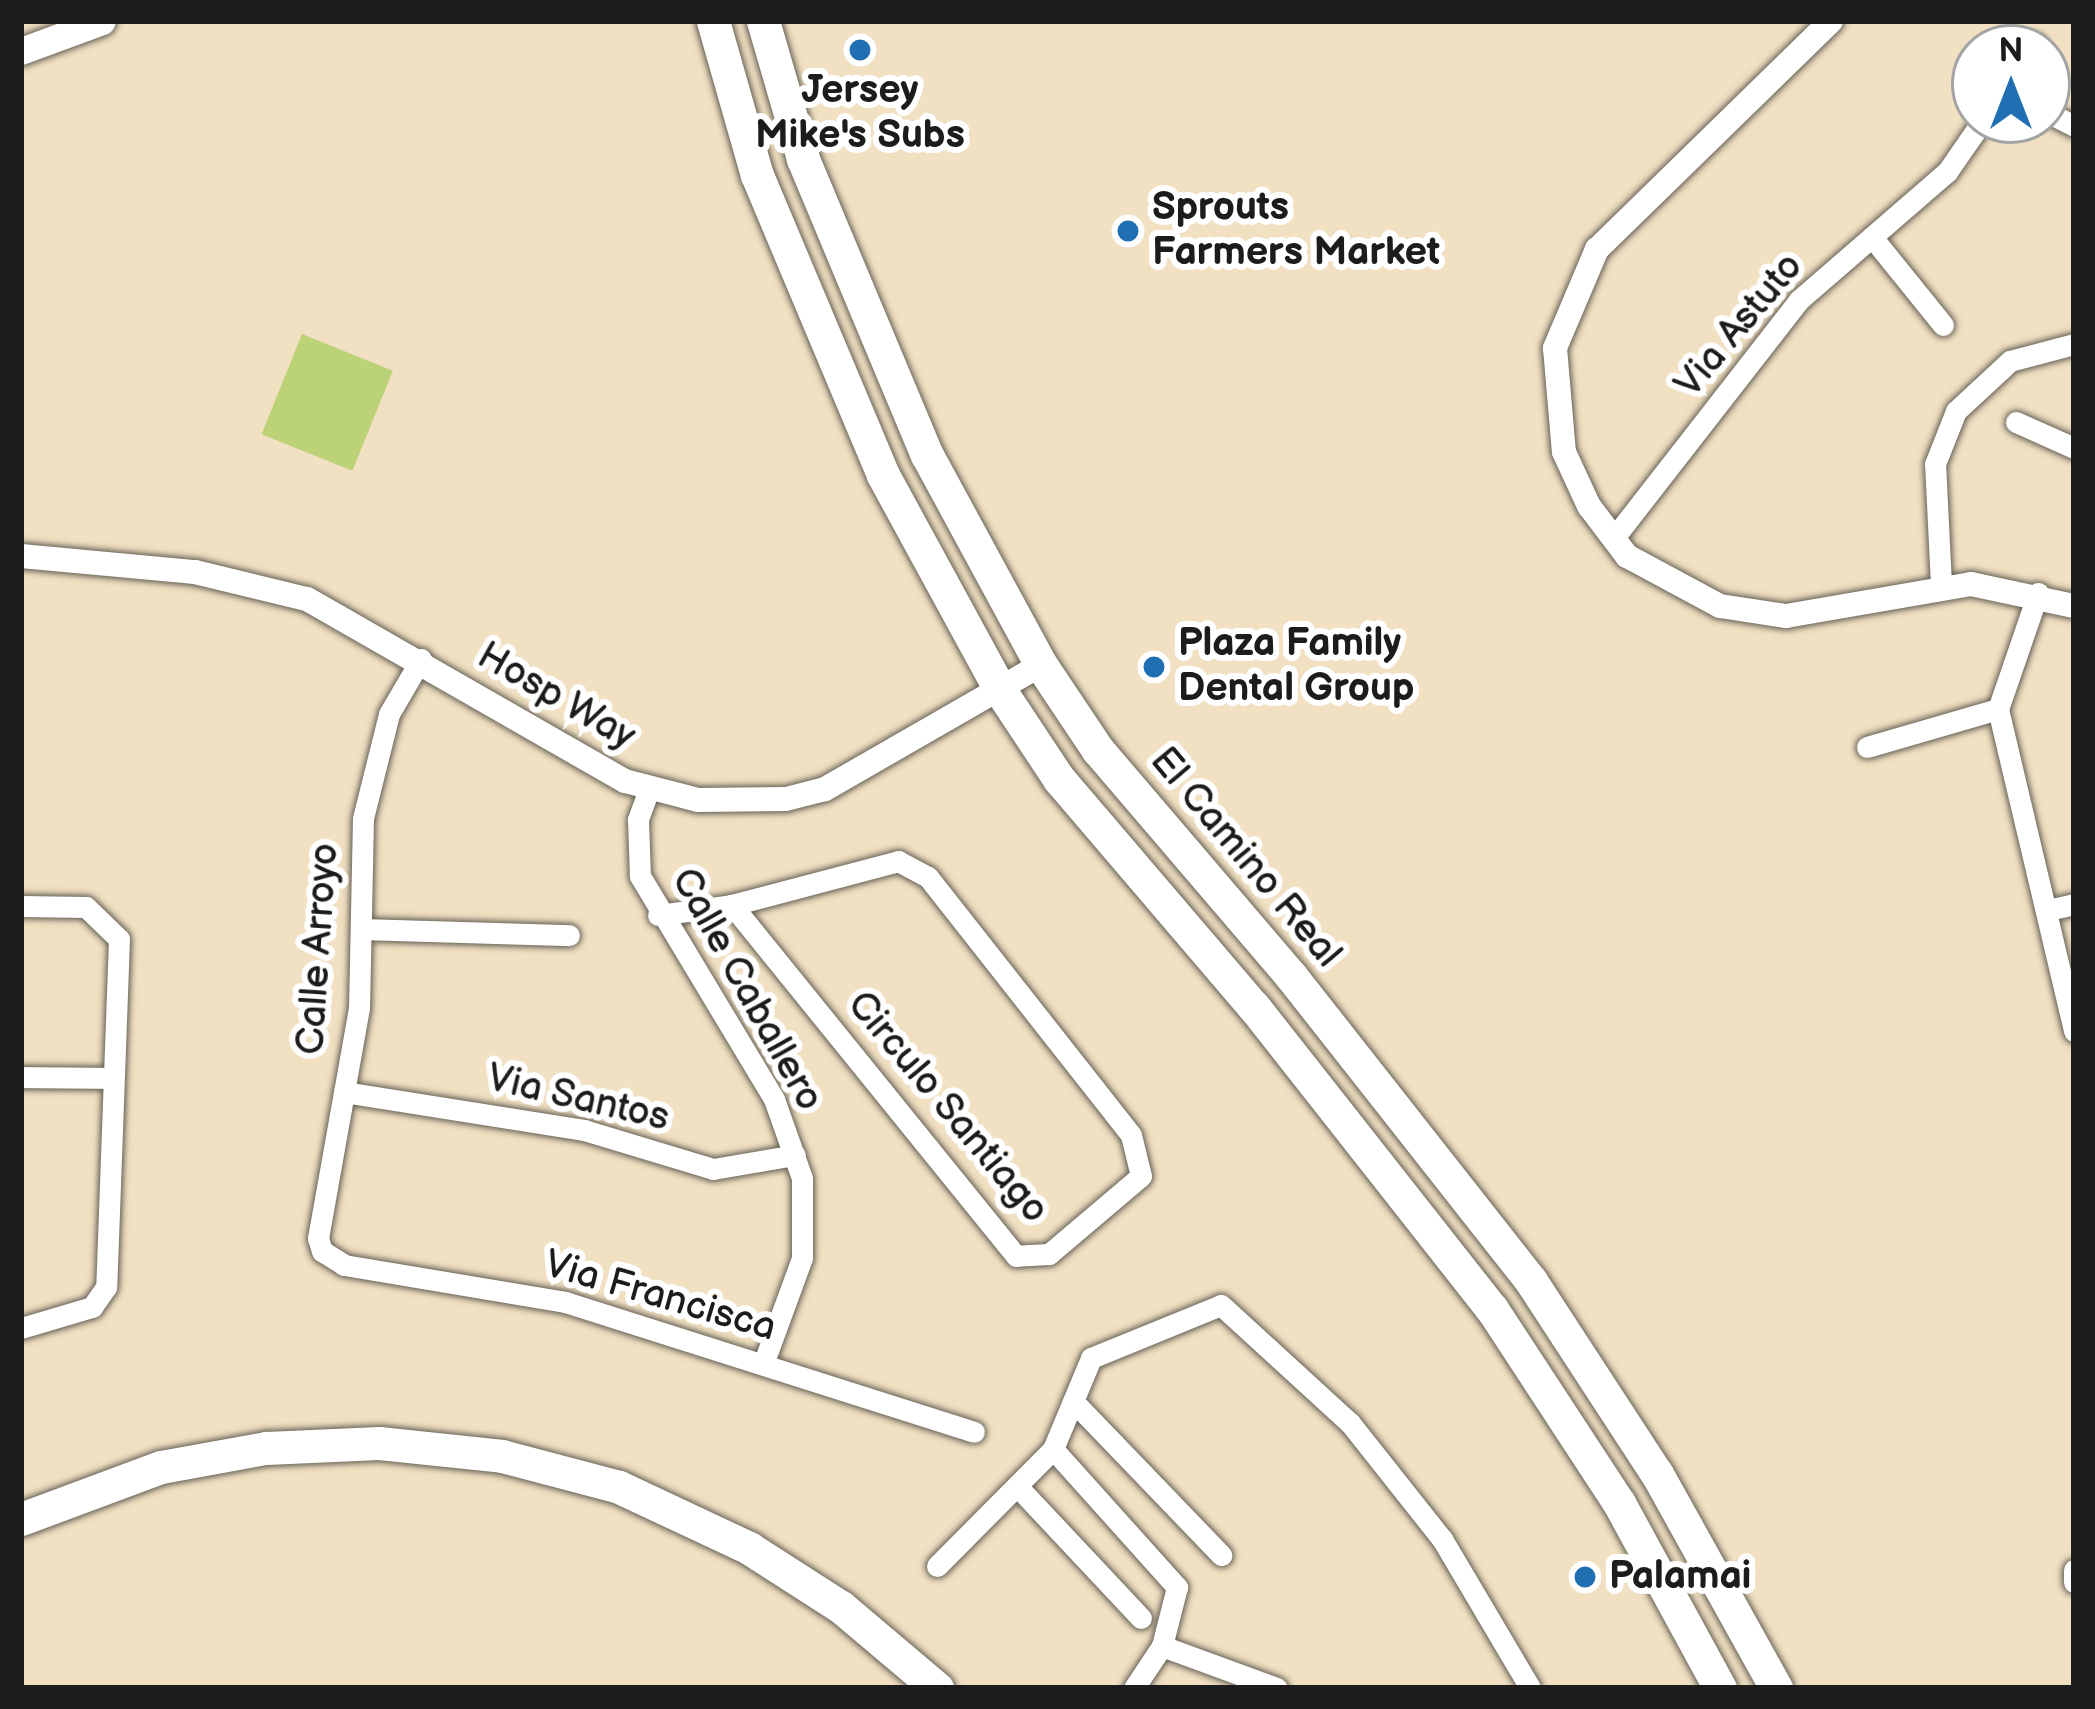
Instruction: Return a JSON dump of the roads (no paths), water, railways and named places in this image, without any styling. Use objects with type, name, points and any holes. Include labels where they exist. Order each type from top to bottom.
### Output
[{"type":"main road","points":[[21,51],[102,21]]},
{"type":"main road","points":[[713,21],[758,176],[874,453],[1000,690],[1060,778],[1254,1007],[1492,1309],[1619,1503],[1720,1688]]},
{"type":"main road","name":"El Camino Real","points":[[763,21],[803,159],[927,455],[1042,664],[1098,750],[1291,976],[1531,1281],[1658,1474],[1776,1688]]},
{"type":"main road","points":[[21,1519],[141,1473],[266,1448],[380,1443],[502,1456],[619,1487],[749,1548],[841,1607],[937,1688]]},
{"type":"street","points":[[1832,21],[1614,230],[1579,280],[1556,348],[1557,426],[1574,476],[1613,539],[1677,588],[1720,606],[1786,616],[1941,585],[2038,592],[2074,606]]},
{"type":"street","name":"Via Astuto","points":[[1613,539],[1799,300],[1948,172],[1967,144]]},
{"type":"street","points":[[1872,237],[1943,325]]},
{"type":"street","points":[[1941,585],[1935,464],[1956,411],[2010,362],[2070,337]]},
{"type":"street","points":[[2016,422],[2074,448]]},
{"type":"street","name":"Hosp Way","points":[[21,556],[253,583],[344,616],[649,789],[744,802],[825,789],[1042,664]]},
{"type":"street","points":[[2038,592],[1998,709],[2074,1031]]},
{"type":"street","name":"Calle Arroyo","points":[[322,1251],[318,1238],[344,1092],[363,929],[363,818],[389,714],[421,659]]},
{"type":"street","points":[[1867,747],[1998,709]]},
{"type":"street","name":"Calle Caballero","points":[[649,789],[638,820],[640,876],[658,915],[774,1099],[795,1155],[802,1258],[764,1362]]},
{"type":"street","name":"Circulo Santiago","points":[[898,861],[928,877],[1130,1135],[1141,1176],[1049,1254],[1016,1256],[732,905],[877,863],[898,861]]},
{"type":"street","points":[[2048,910],[2074,904]]},
{"type":"street","points":[[658,915],[732,905]]},
{"type":"street","points":[[21,906],[86,907],[119,939],[106,1287],[92,1307],[21,1328]]},
{"type":"street","points":[[363,929],[569,935]]},
{"type":"street","points":[[21,1077],[112,1078]]},
{"type":"street","name":"Via Santos","points":[[344,1092],[584,1130],[713,1169],[795,1155]]},
{"type":"street","name":"Via Francisca","points":[[322,1251],[344,1265],[565,1302],[974,1432]]},
{"type":"street","points":[[937,1566],[1053,1450],[1091,1358],[1221,1305],[1350,1423],[1442,1539],[1530,1688]]},
{"type":"street","points":[[1073,1401],[1221,1555]]},
{"type":"street","points":[[1053,1450],[1177,1587],[1162,1646],[1134,1688]]},
{"type":"street","points":[[1017,1486],[1141,1618]]},
{"type":"street","points":[[2074,1570],[2074,1582]]},
{"type":"street","points":[[1162,1646],[1276,1688]]},
{"type":"place","name":"Jersey Mike's Subs","points":[[860,50]]},
{"type":"place","name":"Sprouts Farmers Market","points":[[1128,231]]},
{"type":"place","name":"Plaza Family Dental Group","points":[[1154,667]]},
{"type":"place","name":"Palamai","points":[[1585,1577]]}]
